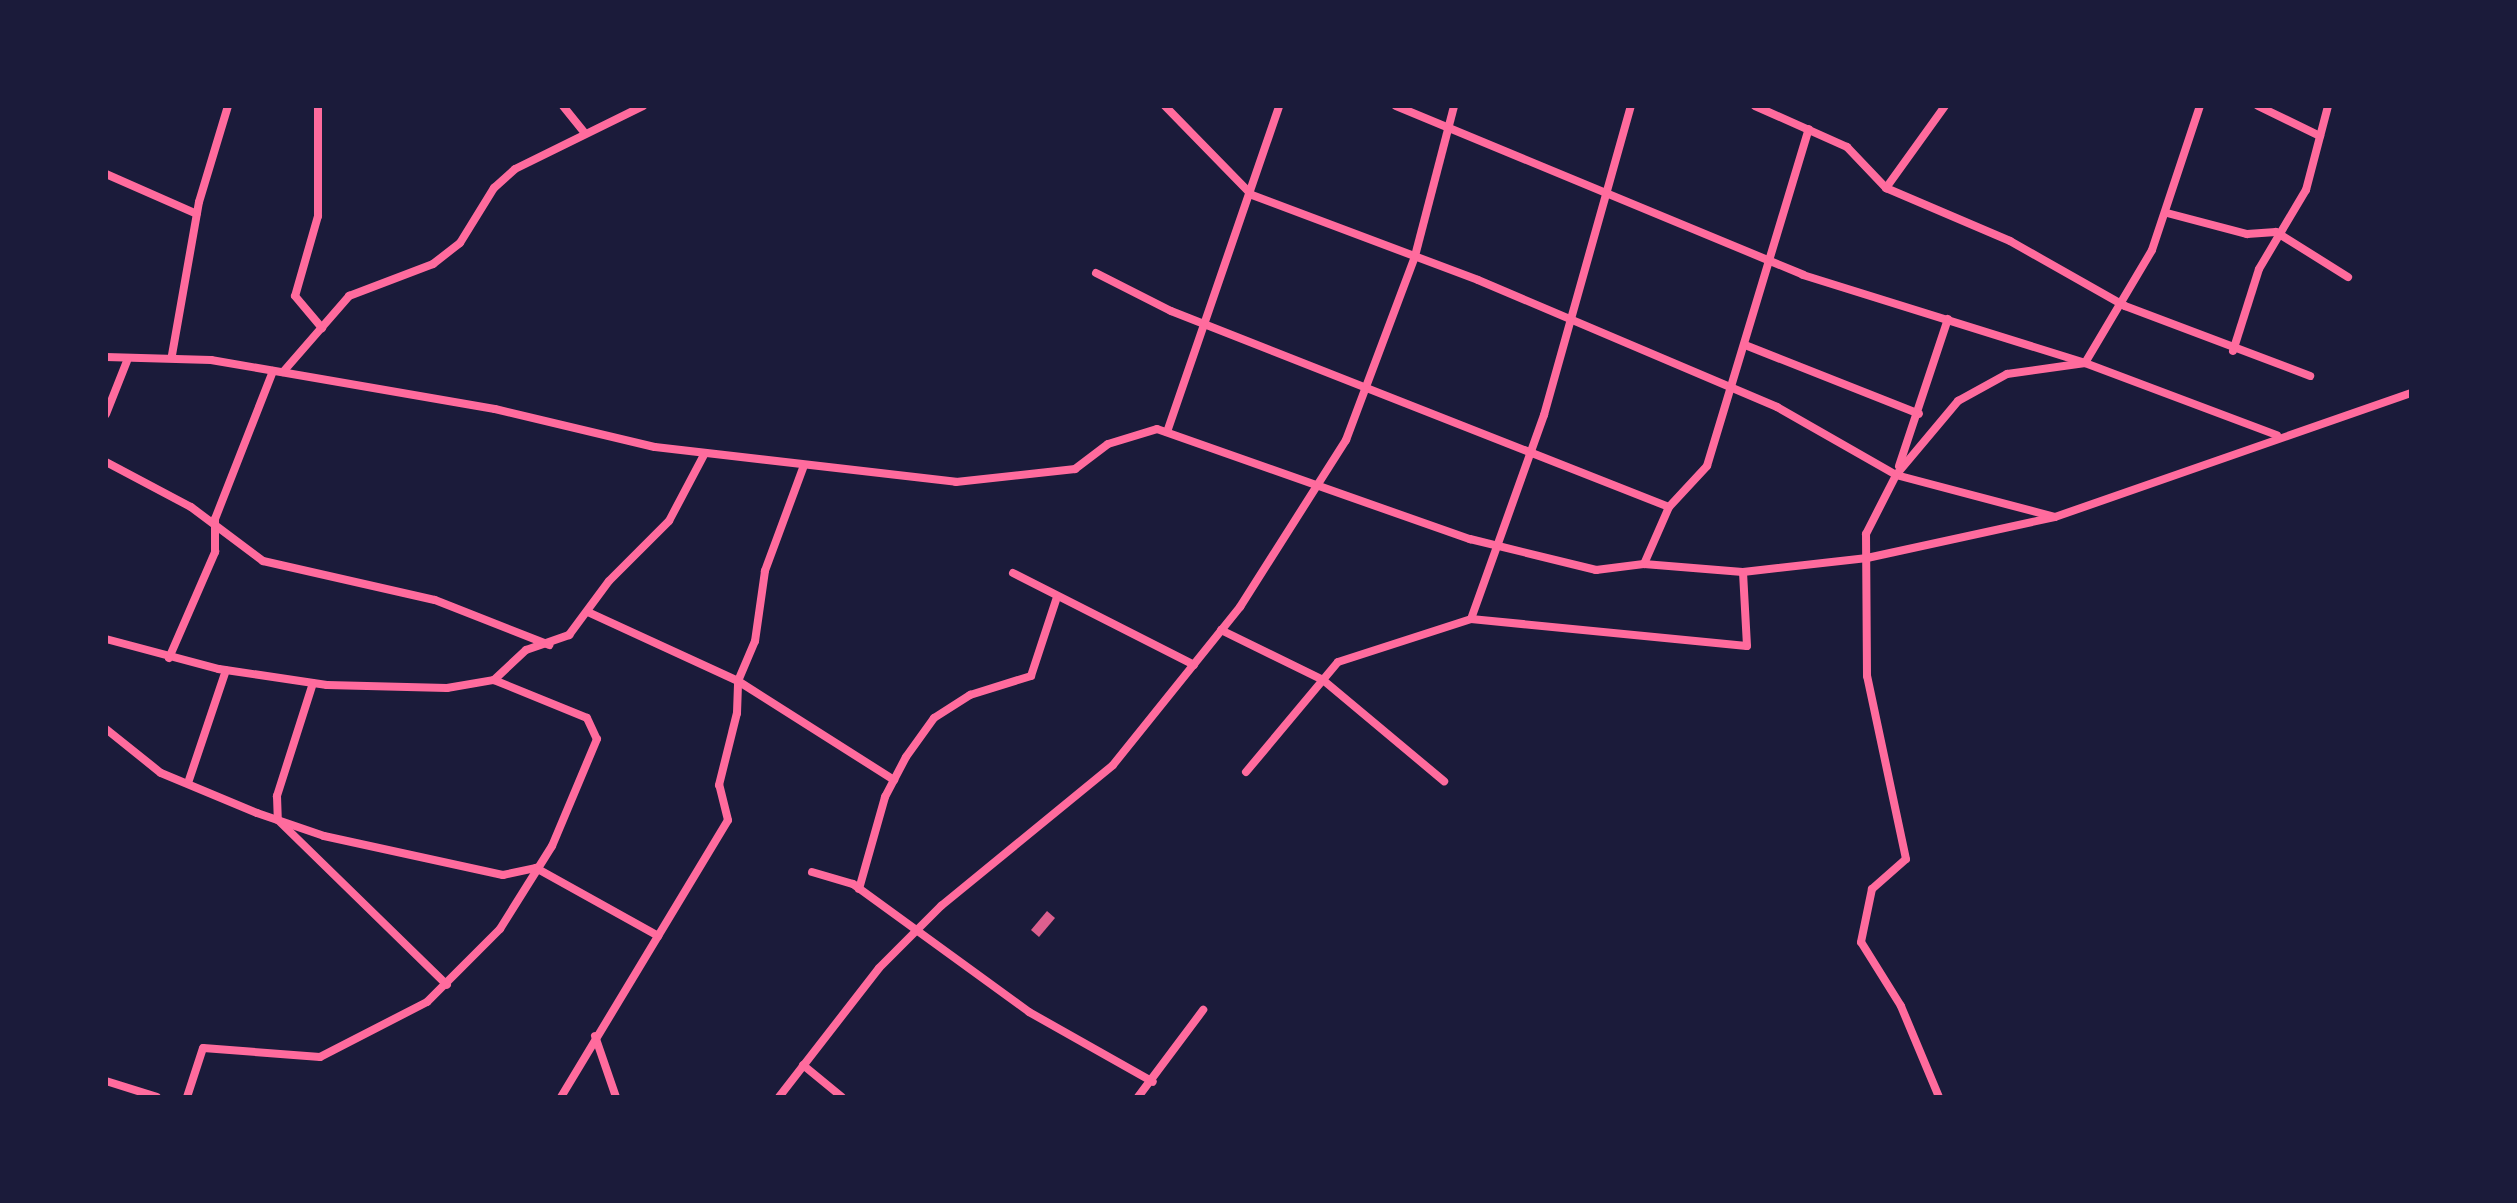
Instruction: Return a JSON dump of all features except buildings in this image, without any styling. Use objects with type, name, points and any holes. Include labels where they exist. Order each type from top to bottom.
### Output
[{"type":"street","points":[[172,355],[197,214],[228,106]]},
{"type":"street","points":[[318,106],[318,216],[295,296],[322,328]]},
{"type":"street","points":[[563,106],[584,132]]},
{"type":"street","points":[[283,372],[322,328],[373,281],[433,264],[460,243],[504,178],[584,132],[643,106]]},
{"type":"street","points":[[1165,106],[1252,195],[1415,256],[1733,389],[1896,475],[2055,517]]},
{"type":"street","points":[[1167,432],[1210,324],[1279,106]]},
{"type":"street","points":[[1396,106],[1768,260],[2085,363],[2278,435]]},
{"type":"street","points":[[779,1097],[915,931],[1113,765],[1221,630],[1319,484],[1366,386],[1415,256],[1454,106]]},
{"type":"street","points":[[1471,619],[1531,451],[1631,106]]},
{"type":"street","points":[[1755,106],[1847,147],[1886,188],[2010,241],[2121,303],[2233,351],[2310,376]]},
{"type":"street","points":[[1886,188],[1945,106]]},
{"type":"street","points":[[2085,363],[2121,303],[2167,213],[2200,106]]},
{"type":"street","points":[[2258,106],[2320,136]]},
{"type":"street","points":[[2233,351],[2276,232],[2306,190],[2328,106]]},
{"type":"street","points":[[1644,564],[1669,507],[1707,466],[1733,389],[1768,260],[1809,129]]},
{"type":"street","points":[[106,174],[197,214]]},
{"type":"street","points":[[2167,213],[2247,234],[2276,232],[2348,277]]},
{"type":"street","points":[[1096,273],[1210,324],[1669,507]]},
{"type":"street","points":[[1896,475],[1919,414],[1948,319]]},
{"type":"street","points":[[1745,345],[1919,414]]},
{"type":"street","points":[[106,357],[127,361],[172,355],[283,372],[704,455],[956,482],[1037,477],[1075,469],[1132,434],[1167,432],[1495,546],[1584,569],[1644,564],[1743,572],[1867,558],[2055,517],[2187,477],[2278,435],[2411,393]]},
{"type":"street","points":[[106,414],[127,361]]},
{"type":"street","points":[[1939,1097],[1901,1006],[1861,942],[1872,889],[1906,859],[1867,676],[1867,558],[1876,504],[1896,475],[1958,401],[2007,374],[2085,363]]},
{"type":"street","points":[[169,658],[215,552],[215,529],[273,371]]},
{"type":"street","points":[[494,680],[526,650],[549,645],[569,635],[669,521],[704,455]]},
{"type":"street","points":[[106,462],[191,507],[215,529],[263,561],[435,600],[549,645]]},
{"type":"street","points":[[561,1097],[728,820],[719,785],[738,681],[755,641],[765,571],[803,468]]},
{"type":"street","points":[[1246,772],[1323,680],[1361,651],[1471,619],[1747,646],[1743,572]]},
{"type":"street","points":[[1013,573],[1194,665]]},
{"type":"street","points":[[859,889],[894,780],[934,718],[970,695],[1031,676],[1057,597]]},
{"type":"street","points":[[588,612],[738,681],[894,780]]},
{"type":"street","points":[[1221,630],[1323,680],[1444,781]]},
{"type":"street","points":[[106,639],[169,658],[313,683],[447,688],[494,680],[575,711],[597,739],[588,775],[500,929],[447,985],[320,1057],[203,1048],[187,1097]]},
{"type":"street","points":[[188,783],[226,670]]},
{"type":"street","points":[[313,683],[277,796],[278,820],[447,985]]},
{"type":"street","points":[[106,729],[161,773],[278,820],[503,875],[536,868],[658,936]]},
{"type":"street","points":[[812,872],[859,889],[1029,1012],[1153,1082]]},
{"type":"street","points":[[1138,1097],[1153,1082],[1203,1010]]},
{"type":"street","points":[[595,1036],[616,1097]]},
{"type":"street","points":[[803,1065],[842,1097]]},
{"type":"street","points":[[106,1081],[157,1097]]}]
